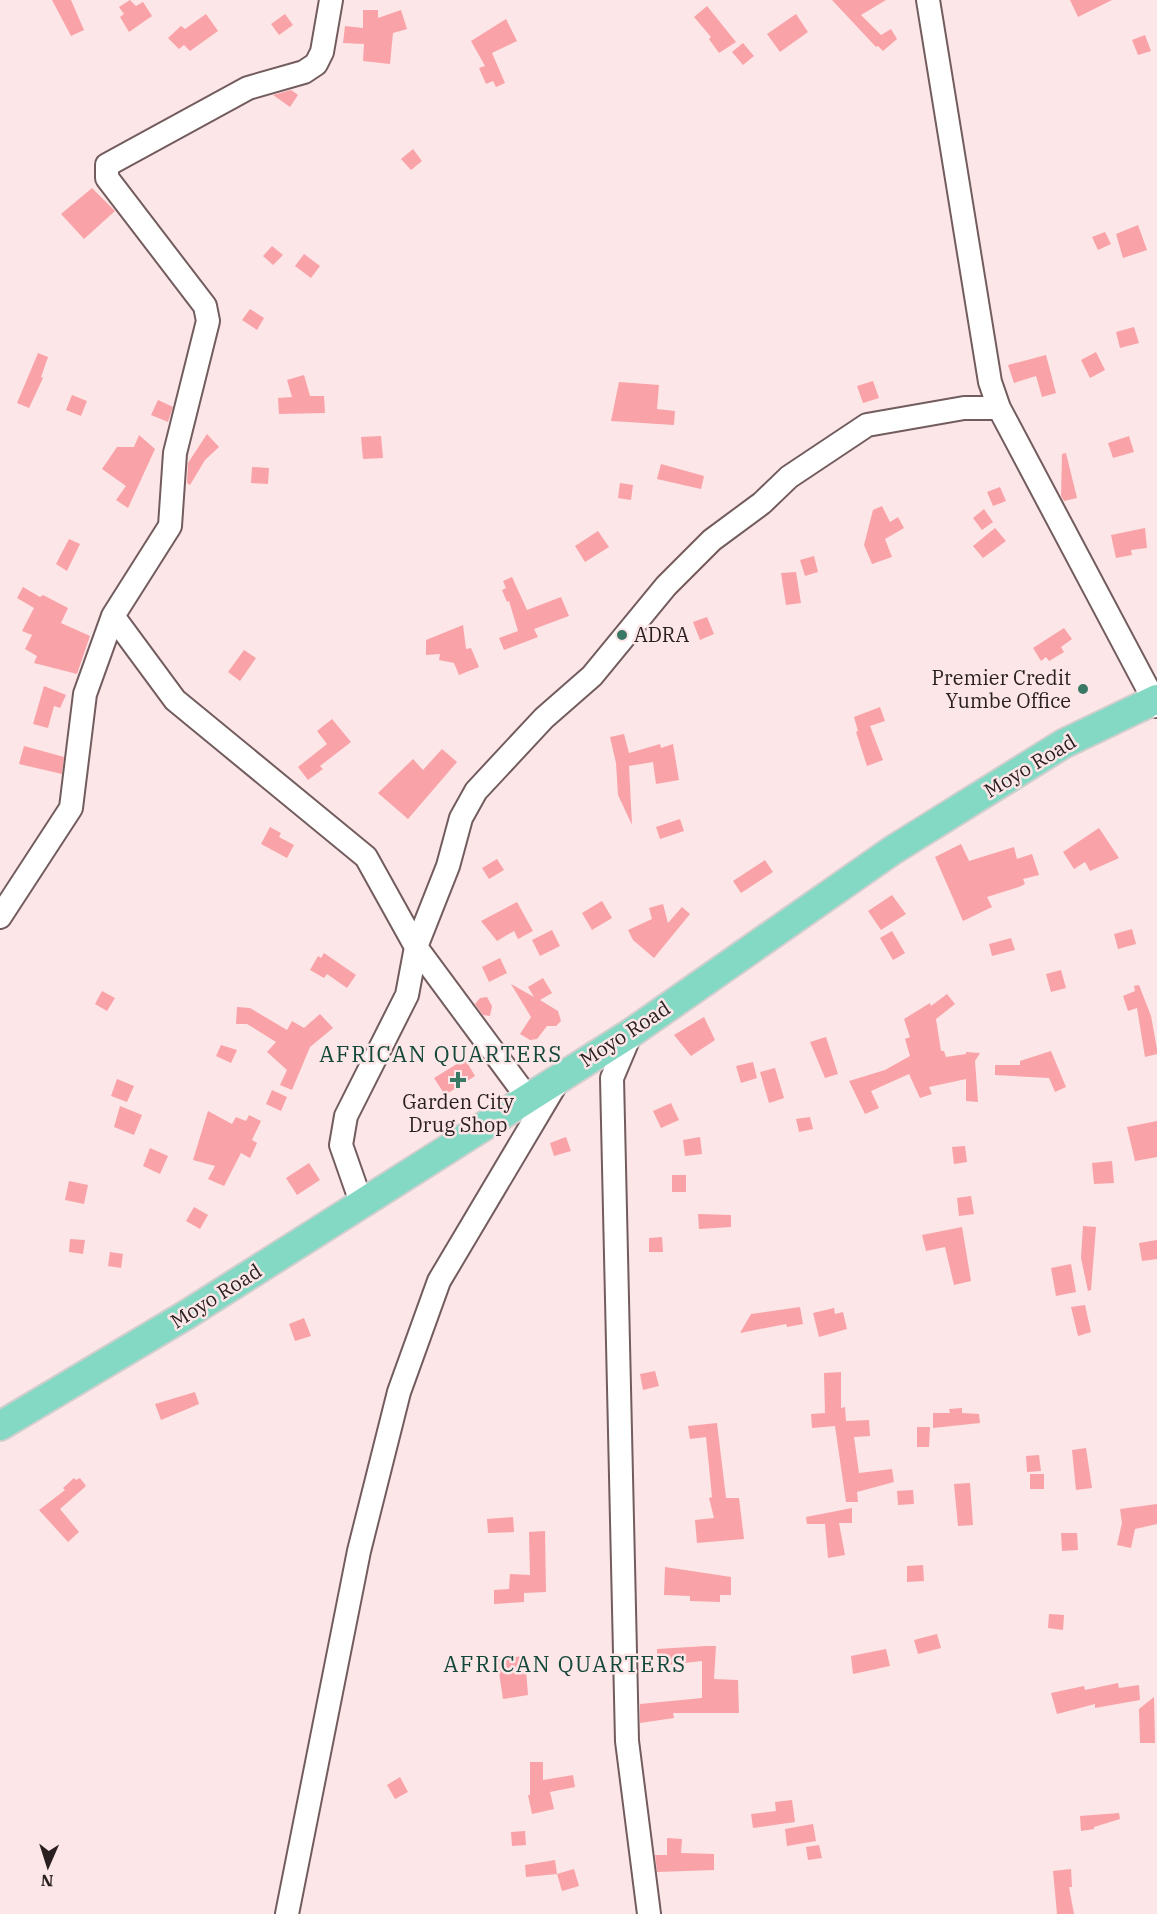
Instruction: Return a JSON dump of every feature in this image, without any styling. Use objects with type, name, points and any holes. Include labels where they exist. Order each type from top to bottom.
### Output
[{"type":"main road","name":"Moyo Road","points":[[0,1426],[186,1316],[362,1205],[527,1096],[631,1033],[892,850],[1063,744],[1156,702]]},
{"type":"street","points":[[0,918],[71,808],[85,694],[113,616],[170,526],[175,453],[208,321],[205,306],[107,178],[107,165],[248,88],[304,72],[316,64],[322,52],[331,0]]},
{"type":"street","points":[[928,0],[990,382],[999,408],[1156,702]]},
{"type":"street","points":[[964,408],[990,382]]},
{"type":"street","points":[[362,1205],[341,1145],[346,1116],[407,995],[416,947],[448,866],[461,818],[476,791],[544,718],[592,676],[666,586],[704,548],[762,503],[789,477],[867,425],[964,408],[999,408]]},
{"type":"street","points":[[113,616],[175,700],[366,857],[416,947],[527,1096]]},
{"type":"street","points":[[631,1033],[612,1078],[627,1741],[649,1914]]},
{"type":"street","points":[[287,1914],[359,1551],[399,1392],[439,1281],[561,1075]]},
{"type":"building","points":[[52,0],[71,0],[84,30],[71,36]]},
{"type":"building","points":[[130,0],[136,6],[143,2],[152,16],[129,32],[120,17],[124,14],[119,7]]},
{"type":"building","points":[[832,0],[886,0],[861,15],[881,35],[891,29],[897,39],[883,51],[878,46],[876,47]]},
{"type":"building","points":[[1070,0],[1112,0],[1078,17]]},
{"type":"building","points":[[707,6],[736,42],[719,53],[709,39],[711,37],[694,17]]},
{"type":"building","points":[[363,10],[378,10],[378,18],[401,10],[407,29],[393,33],[390,64],[363,61],[364,44],[343,43],[345,26],[363,28]]},
{"type":"building","points":[[206,14],[218,31],[190,51],[184,45],[179,49],[168,38],[181,26],[185,29]]},
{"type":"building","points":[[285,14],[293,25],[279,35],[271,24]]},
{"type":"building","points":[[796,14],[808,32],[780,52],[767,34]]},
{"type":"building","points":[[506,19],[517,41],[492,53],[505,83],[496,87],[493,81],[486,84],[479,68],[485,66],[471,41]]},
{"type":"building","points":[[1145,35],[1151,51],[1138,55],[1132,40]]},
{"type":"building","points":[[743,43],[754,56],[743,65],[732,52]]},
{"type":"building","points":[[291,90],[298,95],[290,107],[273,95]]},
{"type":"building","points":[[413,149],[422,161],[411,170],[401,159]]},
{"type":"building","points":[[92,188],[115,211],[84,239],[61,214]]},
{"type":"building","points":[[1138,225],[1147,250],[1123,258],[1116,234]]},
{"type":"building","points":[[1105,232],[1111,244],[1098,250],[1092,237]]},
{"type":"building","points":[[272,246],[283,255],[273,265],[263,256]]},
{"type":"building","points":[[304,254],[320,266],[311,278],[295,266]]},
{"type":"building","points":[[250,309],[264,318],[257,330],[242,320]]},
{"type":"building","points":[[1134,327],[1139,343],[1120,348],[1116,332]]},
{"type":"building","points":[[1096,352],[1105,370],[1090,378],[1081,360]]},
{"type":"building","points":[[38,353],[48,357],[41,377],[43,378],[29,408],[17,403]]},
{"type":"building","points":[[1046,355],[1056,393],[1042,397],[1036,376],[1014,383],[1008,365]]},
{"type":"building","points":[[304,375],[310,396],[324,396],[325,413],[279,414],[278,398],[292,397],[287,380]]},
{"type":"building","points":[[873,381],[879,398],[863,403],[857,386]]},
{"type":"building","points":[[619,382],[659,385],[657,409],[675,411],[674,425],[611,421]]},
{"type":"building","points":[[72,395],[87,401],[81,416],[66,410]]},
{"type":"building","points":[[158,400],[173,407],[168,422],[151,415]]},
{"type":"building","points":[[207,434],[219,447],[205,460],[190,485],[187,483],[188,463]]},
{"type":"building","points":[[139,435],[155,449],[128,508],[116,500],[126,486],[102,469],[117,447],[134,447]]},
{"type":"building","points":[[381,436],[383,458],[363,459],[361,437]]},
{"type":"building","points":[[1129,436],[1134,452],[1113,458],[1108,443]]},
{"type":"building","points":[[1066,453],[1077,498],[1064,501],[1061,496],[1062,454]]},
{"type":"building","points":[[661,464],[704,476],[701,489],[657,479]]},
{"type":"building","points":[[252,467],[269,468],[268,484],[251,483]]},
{"type":"building","points":[[620,483],[633,485],[631,500],[618,498]]},
{"type":"building","points":[[1000,487],[1006,501],[993,506],[987,492]]},
{"type":"building","points":[[882,506],[890,522],[898,517],[904,528],[885,539],[892,557],[872,564],[864,545],[873,510]]},
{"type":"building","points":[[984,509],[993,522],[982,530],[973,518]]},
{"type":"building","points":[[995,528],[1006,541],[983,558],[973,546]]},
{"type":"building","points":[[1145,528],[1147,548],[1131,550],[1132,555],[1116,558],[1111,535]]},
{"type":"building","points":[[598,531],[609,547],[585,562],[575,546]]},
{"type":"building","points":[[69,539],[80,544],[67,571],[56,564]]},
{"type":"building","points":[[814,556],[818,572],[805,576],[800,560]]},
{"type":"building","points":[[796,572],[801,603],[786,605],[781,573]]},
{"type":"building","points":[[512,577],[527,610],[561,597],[569,616],[534,629],[538,637],[504,650],[499,638],[518,631],[509,601],[507,602],[502,590],[506,588],[503,581]]},
{"type":"building","points":[[23,587],[40,597],[43,595],[68,608],[61,623],[90,636],[77,674],[34,663],[37,656],[25,649],[32,635],[22,631],[34,608],[17,598]]},
{"type":"building","points":[[707,617],[714,634],[700,640],[693,622]]},
{"type":"building","points":[[463,625],[466,649],[471,648],[479,667],[459,675],[454,663],[439,660],[440,654],[426,655],[426,640]]},
{"type":"building","points":[[1064,628],[1072,639],[1061,647],[1064,652],[1049,661],[1046,657],[1041,661],[1033,648]]},
{"type":"building","points":[[244,650],[256,658],[240,681],[228,672]]},
{"type":"building","points":[[44,686],[66,695],[60,708],[54,706],[48,728],[33,724]]},
{"type":"building","points":[[880,707],[885,721],[870,726],[883,760],[867,766],[856,732],[858,731],[854,717]]},
{"type":"building","points":[[332,719],[351,742],[320,766],[323,769],[308,780],[298,767],[327,744],[317,731]]},
{"type":"building","points":[[624,734],[629,753],[660,744],[661,748],[673,744],[679,780],[656,784],[653,762],[629,766],[632,825],[618,795],[616,763],[610,737]]},
{"type":"building","points":[[24,746],[64,757],[62,774],[19,764]]},
{"type":"building","points":[[442,749],[457,762],[408,819],[378,793],[413,759],[423,770]]},
{"type":"building","points":[[680,819],[684,831],[660,839],[656,827]]},
{"type":"building","points":[[270,827],[281,833],[279,837],[294,845],[287,858],[261,844]]},
{"type":"building","points":[[1099,828],[1119,858],[1090,871],[1085,862],[1074,869],[1063,852]]},
{"type":"building","points":[[961,844],[969,861],[1014,847],[1017,859],[1032,854],[1039,875],[1023,879],[1025,884],[1019,887],[987,897],[992,907],[963,921],[935,857]]},
{"type":"building","points":[[497,859],[504,870],[489,879],[482,868]]},
{"type":"building","points":[[765,860],[773,872],[741,893],[733,881]]},
{"type":"building","points":[[892,895],[906,914],[881,930],[868,911]]},
{"type":"building","points":[[602,901],[612,918],[592,930],[582,913]]},
{"type":"building","points":[[517,902],[533,931],[518,939],[514,931],[497,941],[481,921]]},
{"type":"building","points":[[663,904],[668,923],[682,907],[690,914],[654,958],[633,940],[628,930],[652,919],[649,908]]},
{"type":"building","points":[[1132,929],[1136,944],[1118,949],[1114,934]]},
{"type":"building","points":[[552,930],[560,946],[540,956],[532,940]]},
{"type":"building","points":[[892,931],[905,953],[893,960],[880,938]]},
{"type":"building","points":[[1011,938],[1015,950],[992,956],[989,944]]},
{"type":"building","points":[[324,953],[356,975],[347,988],[327,974],[324,978],[310,970],[318,956],[321,958]]},
{"type":"building","points":[[500,958],[507,973],[489,982],[482,967]]},
{"type":"building","points":[[1061,970],[1066,988],[1051,992],[1046,974]]},
{"type":"building","points":[[543,978],[552,993],[540,1000],[558,1011],[561,1021],[556,1026],[547,1026],[537,1039],[530,1040],[520,1034],[531,1017],[511,984],[534,997],[528,987]]},
{"type":"building","points":[[1139,985],[1151,1016],[1157,1049],[1157,1054],[1145,1057],[1137,1008],[1128,1011],[1123,996],[1135,991],[1134,986]]},
{"type":"building","points":[[102,991],[115,998],[107,1011],[95,1004]]},
{"type":"building","points":[[947,994],[955,1004],[936,1019],[941,1051],[944,1051],[946,1057],[966,1054],[966,1052],[980,1053],[975,1061],[978,1102],[966,1101],[966,1079],[929,1087],[932,1094],[920,1098],[909,1074],[871,1091],[879,1108],[865,1114],[849,1081],[885,1070],[910,1056],[905,1039],[910,1037],[904,1019],[930,1003],[931,1006]]},
{"type":"building","points":[[487,997],[492,1006],[490,1016],[483,1015],[475,1004],[480,998]]},
{"type":"building","points":[[237,1007],[250,1008],[287,1030],[292,1021],[304,1028],[320,1014],[333,1028],[310,1047],[292,1090],[280,1085],[287,1070],[267,1052],[276,1042],[247,1024],[236,1024]]},
{"type":"building","points":[[704,1017],[715,1040],[691,1056],[674,1035]]},
{"type":"building","points":[[826,1037],[838,1074],[825,1078],[810,1042]]},
{"type":"building","points":[[221,1045],[237,1050],[231,1063],[216,1056]]},
{"type":"building","points":[[1051,1051],[1066,1087],[1055,1092],[1049,1078],[995,1075],[995,1065],[1020,1065],[1020,1061]]},
{"type":"building","points":[[465,1059],[475,1076],[445,1095],[434,1078]]},
{"type":"building","points":[[753,1062],[757,1078],[741,1083],[736,1066]]},
{"type":"building","points":[[775,1068],[784,1098],[769,1103],[760,1072]]},
{"type":"building","points":[[117,1079],[134,1086],[127,1102],[111,1096]]},
{"type":"building","points":[[272,1090],[287,1097],[281,1111],[266,1104]]},
{"type":"building","points":[[671,1103],[679,1120],[661,1128],[653,1111]]},
{"type":"building","points":[[120,1106],[142,1115],[134,1135],[114,1127]]},
{"type":"building","points":[[208,1111],[232,1124],[236,1117],[246,1121],[249,1115],[261,1121],[252,1140],[257,1143],[250,1158],[241,1153],[224,1186],[208,1179],[215,1166],[193,1160]]},
{"type":"building","points":[[810,1117],[813,1129],[799,1132],[796,1119]]},
{"type":"building","points":[[1157,1121],[1157,1157],[1135,1161],[1127,1127]]},
{"type":"building","points":[[566,1137],[571,1151],[554,1156],[550,1143]]},
{"type":"building","points":[[700,1137],[702,1154],[685,1156],[683,1140]]},
{"type":"building","points":[[965,1146],[967,1162],[954,1164],[952,1147]]},
{"type":"building","points":[[150,1148],[168,1156],[160,1174],[143,1166]]},
{"type":"building","points":[[1112,1161],[1114,1183],[1094,1184],[1092,1163]]},
{"type":"building","points":[[309,1163],[320,1180],[297,1195],[286,1178]]},
{"type":"building","points":[[672,1175],[686,1175],[686,1192],[672,1192]]},
{"type":"building","points":[[69,1181],[88,1185],[84,1204],[65,1200]]},
{"type":"building","points":[[971,1196],[974,1214],[959,1216],[957,1198]]},
{"type":"building","points":[[194,1207],[208,1215],[200,1229],[186,1221]]},
{"type":"building","points":[[698,1214],[731,1215],[731,1227],[699,1229]]},
{"type":"building","points":[[1083,1226],[1096,1227],[1091,1290],[1088,1291],[1081,1258]]},
{"type":"building","points":[[962,1227],[971,1281],[954,1285],[945,1247],[926,1251],[922,1235]]},
{"type":"building","points":[[662,1237],[663,1252],[649,1252],[649,1238]]},
{"type":"building","points":[[70,1239],[85,1240],[83,1254],[69,1252]]},
{"type":"building","points":[[1157,1240],[1157,1259],[1142,1261],[1139,1243]]},
{"type":"building","points":[[110,1252],[123,1254],[121,1268],[108,1266]]},
{"type":"building","points":[[1071,1264],[1076,1292],[1056,1296],[1051,1268]]},
{"type":"building","points":[[1085,1305],[1091,1332],[1078,1336],[1071,1307]]},
{"type":"building","points":[[800,1307],[803,1324],[787,1327],[786,1324],[740,1333],[751,1314]]},
{"type":"building","points":[[834,1308],[835,1314],[843,1312],[847,1329],[819,1337],[813,1313]]},
{"type":"building","points":[[304,1318],[311,1336],[295,1341],[289,1324]]},
{"type":"building","points":[[655,1371],[659,1386],[643,1390],[640,1374]]},
{"type":"building","points":[[841,1372],[841,1408],[845,1407],[846,1421],[869,1420],[870,1436],[854,1437],[859,1473],[892,1469],[894,1482],[857,1492],[858,1502],[846,1502],[835,1426],[812,1428],[811,1414],[825,1413],[824,1373]]},
{"type":"building","points":[[195,1392],[199,1404],[161,1420],[155,1404]]},
{"type":"building","points":[[962,1408],[962,1413],[979,1414],[980,1423],[933,1428],[933,1413],[950,1413],[949,1409]]},
{"type":"building","points":[[717,1423],[726,1498],[739,1498],[744,1539],[697,1543],[695,1520],[714,1518],[709,1498],[712,1497],[706,1437],[690,1439],[688,1426]]},
{"type":"building","points":[[917,1427],[930,1427],[929,1447],[917,1447]]},
{"type":"building","points":[[1086,1448],[1092,1488],[1076,1490],[1072,1450]]},
{"type":"building","points":[[1039,1455],[1041,1471],[1027,1472],[1026,1456]]},
{"type":"building","points":[[1030,1474],[1044,1474],[1044,1489],[1030,1489]]},
{"type":"building","points":[[74,1478],[76,1480],[80,1478],[86,1486],[60,1509],[79,1532],[68,1542],[39,1510],[65,1490],[63,1488]]},
{"type":"building","points":[[970,1483],[973,1525],[958,1526],[954,1484]]},
{"type":"building","points":[[913,1490],[914,1504],[898,1505],[897,1491]]},
{"type":"building","points":[[1157,1504],[1157,1524],[1135,1529],[1131,1548],[1117,1545],[1122,1523],[1120,1509]]},
{"type":"building","points":[[852,1508],[852,1523],[839,1523],[845,1555],[828,1558],[825,1524],[807,1524],[806,1517]]},
{"type":"building","points":[[513,1517],[514,1532],[488,1533],[487,1519]]},
{"type":"building","points":[[545,1531],[546,1592],[524,1593],[524,1602],[494,1604],[494,1590],[509,1589],[510,1574],[530,1575],[529,1532]]},
{"type":"building","points":[[1061,1533],[1077,1533],[1078,1550],[1062,1551]]},
{"type":"building","points":[[923,1565],[924,1581],[907,1582],[907,1566]]},
{"type":"building","points":[[665,1567],[731,1577],[731,1595],[720,1595],[720,1602],[690,1601],[690,1596],[664,1595]]},
{"type":"building","points":[[1049,1614],[1064,1615],[1063,1630],[1048,1628]]},
{"type":"building","points":[[937,1634],[941,1648],[918,1654],[914,1640]]},
{"type":"building","points":[[716,1646],[714,1679],[738,1680],[739,1713],[673,1713],[674,1718],[640,1723],[640,1704],[702,1698],[702,1661],[657,1666],[657,1649]]},
{"type":"building","points":[[886,1649],[890,1666],[853,1674],[851,1656]]},
{"type":"building","points":[[525,1656],[528,1695],[503,1699],[497,1659]]},
{"type":"building","points":[[1118,1683],[1119,1688],[1139,1685],[1140,1700],[1095,1708],[1095,1704],[1057,1714],[1051,1693],[1084,1686],[1085,1690]]},
{"type":"building","points":[[1154,1697],[1155,1743],[1140,1743],[1139,1709]]},
{"type":"building","points":[[530,1762],[543,1762],[543,1780],[573,1775],[575,1787],[550,1792],[554,1809],[532,1814],[528,1795],[530,1795]]},
{"type":"building","points":[[400,1777],[408,1792],[395,1799],[387,1785]]},
{"type":"building","points":[[792,1800],[795,1822],[753,1828],[751,1814],[776,1811],[775,1802]]},
{"type":"building","points":[[1119,1813],[1120,1819],[1094,1827],[1094,1829],[1081,1831],[1080,1816]]},
{"type":"building","points":[[813,1824],[816,1841],[787,1846],[785,1829]]},
{"type":"building","points":[[525,1831],[526,1845],[512,1846],[511,1832]]},
{"type":"building","points":[[667,1838],[682,1839],[681,1853],[714,1854],[714,1870],[657,1872],[655,1855],[667,1855]]},
{"type":"building","points":[[819,1845],[822,1858],[808,1860],[806,1847]]},
{"type":"building","points":[[555,1860],[557,1874],[526,1877],[525,1865]]},
{"type":"building","points":[[574,1869],[579,1886],[562,1891],[557,1874]]},
{"type":"building","points":[[1071,1869],[1072,1887],[1069,1887],[1074,1914],[1057,1914],[1053,1871]]},
{"type":"place","name":"ADRA","points":[[622,635]]},
{"type":"place","name":"Premier Credit Yumbe Office","points":[[1083,689]]},
{"type":"place","name":"Garden City Drug Shop","points":[[458,1080]]},
{"type":"district","name":"AFRICAN QUARTERS","points":[[441,1054]]},
{"type":"district","name":"AFRICAN QUARTERS","points":[[565,1664]]}]
